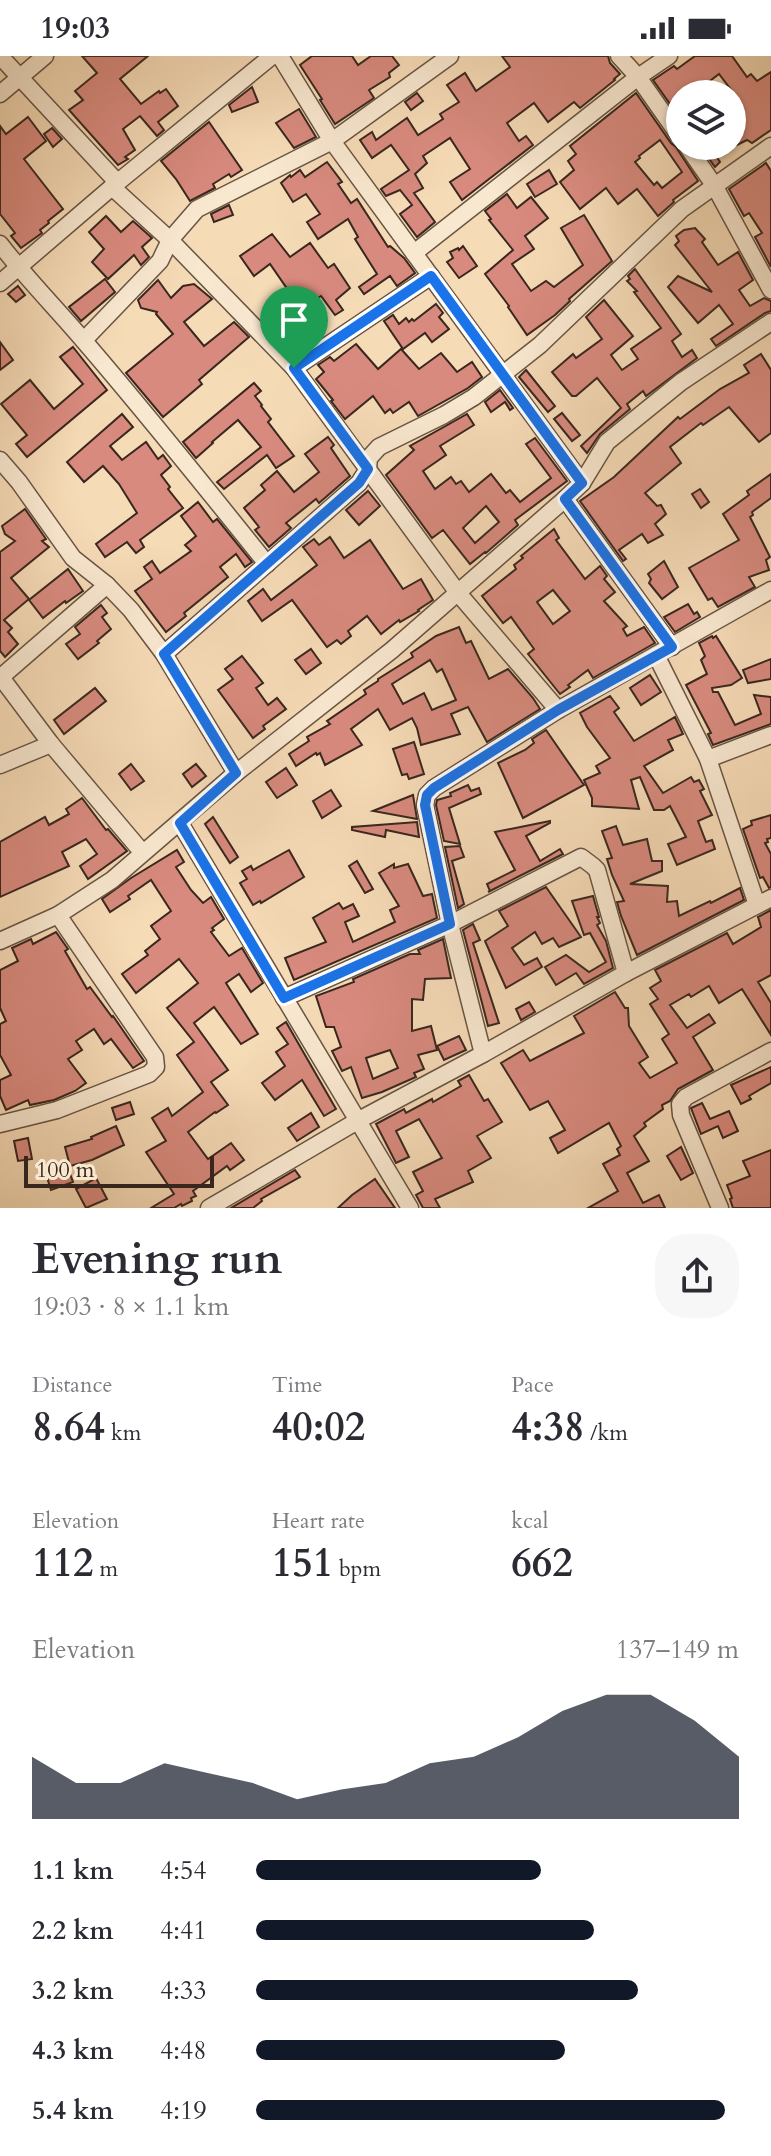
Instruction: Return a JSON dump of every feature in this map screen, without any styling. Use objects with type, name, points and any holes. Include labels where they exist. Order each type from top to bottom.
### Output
[{"type":"street","points":[[0,56],[114,184],[294,368],[458,593],[558,710]]},
{"type":"street","points":[[0,94],[45,56]]},
{"type":"street","points":[[0,283],[114,184],[272,56]]},
{"type":"street","points":[[280,56],[332,141],[582,483]]},
{"type":"street","points":[[84,340],[160,261],[170,240],[197,209],[332,141],[450,56]]},
{"type":"street","points":[[619,56],[666,117]]},
{"type":"street","points":[[414,253],[669,56]]},
{"type":"street","points":[[164,654],[359,483],[368,469],[369,458],[379,447],[474,397],[540,345],[682,209],[771,146]]},
{"type":"street","points":[[697,160],[714,185],[771,290]]},
{"type":"street","points":[[0,244],[84,340],[267,564]]},
{"type":"street","points":[[294,368],[431,276]]},
{"type":"street","points":[[0,941],[58,915],[112,880],[236,773],[392,650],[565,499],[582,483],[607,442],[681,382],[771,322]]},
{"type":"street","points":[[0,460],[73,558],[107,585],[131,610],[164,654],[236,773]]},
{"type":"street","points":[[565,499],[672,647]]},
{"type":"street","points":[[107,585],[0,676],[51,744],[142,852]]},
{"type":"street","points":[[483,1054],[450,924],[425,805],[427,795],[558,710],[771,590]]},
{"type":"street","points":[[211,1208],[359,1120],[626,973],[764,902],[708,759],[656,655]]},
{"type":"street","points":[[708,759],[771,735]]},
{"type":"street","points":[[0,765],[51,744]]},
{"type":"street","points":[[180,823],[410,1208]]},
{"type":"street","points":[[284,998],[450,924],[581,857],[597,870],[626,973]]},
{"type":"street","points":[[0,1124],[57,1110],[149,1074],[156,1067],[155,1057],[58,915]]},
{"type":"street","points":[[720,1208],[681,1115],[680,1104],[686,1097],[771,1051]]},
{"type":"building","points":[[82,56],[148,56],[120,79],[141,104],[166,89],[178,106],[158,122],[164,130],[157,136],[140,116],[123,129],[135,150],[118,165],[69,110],[83,100],[75,91],[97,73]]},
{"type":"building","points":[[312,56],[352,56],[358,65],[371,56],[392,56],[399,65],[389,73],[390,77],[369,90],[374,98],[335,124],[300,65]]},
{"type":"building","points":[[502,56],[608,56],[620,74],[580,108],[574,102],[548,122],[534,103],[507,123],[519,141],[526,136],[533,145],[462,200],[450,182],[470,169],[450,138],[423,156],[427,163],[415,174],[423,188],[414,193],[435,222],[417,237],[400,214],[412,205],[400,190],[386,196],[381,189],[409,170],[391,145],[372,158],[360,140],[372,132],[376,140],[407,118],[418,135],[443,119],[440,114],[459,102],[447,85],[465,73],[476,91],[510,67]]},
{"type":"building","points":[[695,56],[732,56],[747,77],[751,74],[757,81],[771,72],[771,130],[752,143],[746,140],[746,80],[724,80],[719,74],[711,80],[666,80],[666,98],[653,80],[674,66],[677,69]]},
{"type":"building","points":[[252,87],[258,102],[232,112],[229,105]]},
{"type":"building","points":[[417,93],[423,101],[411,110],[405,102]]},
{"type":"building","points":[[636,93],[666,136],[666,149],[660,140],[635,162],[654,185],[657,182],[662,188],[682,172],[674,160],[684,160],[698,181],[658,216],[637,189],[618,204],[606,188],[580,209],[560,182],[574,170],[568,161],[576,154],[570,146]]},
{"type":"building","points":[[299,109],[316,137],[294,148],[276,123]]},
{"type":"building","points":[[28,117],[46,141],[24,159],[63,209],[40,230],[42,233],[21,248],[11,236],[15,233],[0,214],[0,126],[6,134]]},
{"type":"building","points":[[209,122],[242,170],[231,177],[229,174],[213,184],[215,188],[190,201],[161,161]]},
{"type":"building","points":[[52,128],[62,139],[53,147],[44,134]]},
{"type":"building","points":[[327,162],[342,182],[338,184],[351,203],[357,199],[388,247],[404,258],[415,273],[397,286],[390,276],[364,294],[359,287],[377,274],[355,239],[358,237],[348,219],[318,239],[307,222],[320,214],[306,194],[293,202],[281,183],[300,170],[305,177]]},
{"type":"building","points":[[766,163],[771,171],[771,267],[755,237],[762,233],[749,213],[744,216],[729,189]]},
{"type":"building","points":[[549,170],[557,184],[535,197],[527,184]]},
{"type":"building","points":[[507,194],[517,208],[531,197],[548,218],[525,236],[534,249],[512,264],[531,291],[546,281],[554,287],[583,265],[561,228],[584,215],[612,261],[555,315],[527,335],[485,274],[513,250],[485,211]]},
{"type":"building","points":[[229,205],[233,215],[214,222],[211,214]]},
{"type":"building","points":[[106,216],[121,232],[133,221],[152,238],[142,247],[149,257],[141,265],[134,255],[108,279],[92,262],[104,249],[89,232]]},
{"type":"building","points":[[695,228],[705,239],[702,242],[718,265],[738,252],[753,280],[739,290],[750,306],[764,298],[771,301],[771,311],[716,346],[711,339],[733,324],[719,305],[698,323],[668,287],[678,276],[712,292],[675,245],[679,241],[676,236],[684,230]]},
{"type":"building","points":[[272,234],[290,257],[310,243],[328,268],[334,264],[350,288],[336,300],[343,310],[335,315],[321,296],[292,314],[303,331],[308,328],[318,339],[296,354],[286,344],[288,342],[270,315],[292,301],[288,295],[290,293],[270,264],[254,276],[240,256]]},
{"type":"building","points":[[463,246],[477,266],[459,278],[447,262],[453,258],[450,252]]},
{"type":"building","points":[[635,269],[681,334],[672,341],[682,357],[692,350],[697,358],[646,396],[643,391],[627,404],[630,409],[600,434],[587,453],[581,446],[621,408],[597,378],[572,396],[552,372],[573,354],[576,358],[602,339],[586,317],[604,300],[633,336],[611,355],[622,370],[638,359],[631,349],[661,328],[627,281]]},
{"type":"building","points":[[105,279],[115,292],[81,321],[69,307]]},
{"type":"building","points":[[158,280],[171,298],[183,286],[194,284],[212,299],[184,322],[204,346],[234,322],[249,337],[199,380],[202,384],[163,417],[126,373],[173,334],[157,312],[141,308],[138,300]]},
{"type":"building","points":[[18,286],[25,295],[16,302],[8,294]]},
{"type":"building","points":[[436,304],[443,313],[439,317],[449,329],[432,342],[425,333],[403,349],[384,321],[393,315],[399,324],[406,318],[409,322],[414,321]]},
{"type":"building","points":[[0,342],[13,360],[0,370]]},
{"type":"building","points":[[356,344],[378,369],[401,349],[419,369],[441,353],[457,372],[472,362],[482,377],[418,416],[409,402],[393,413],[390,409],[385,413],[373,396],[345,419],[316,379],[324,372],[318,365],[330,357],[334,361]]},
{"type":"building","points":[[73,347],[107,390],[27,457],[16,444],[27,435],[1,404],[30,380],[54,409],[83,384],[60,357]]},
{"type":"building","points":[[761,354],[771,370],[771,433],[759,442],[729,407],[703,425],[701,423],[670,447],[681,463],[645,493],[657,506],[661,505],[666,514],[655,524],[663,535],[648,543],[642,534],[619,550],[626,559],[623,561],[580,501],[614,477],[678,417],[680,419],[720,389],[749,373],[744,365]]},
{"type":"building","points":[[526,370],[555,406],[548,412],[519,377]]},
{"type":"building","points":[[254,383],[261,391],[255,396],[271,419],[268,422],[294,456],[276,468],[267,455],[224,489],[217,482],[261,447],[238,420],[196,458],[183,442]]},
{"type":"building","points":[[500,390],[513,408],[510,410],[505,402],[491,412],[485,402]]},
{"type":"building","points":[[562,413],[580,435],[572,441],[554,419]]},
{"type":"building","points":[[122,414],[133,427],[110,446],[122,460],[146,442],[158,459],[163,455],[171,466],[161,475],[183,508],[140,540],[144,547],[136,553],[127,542],[105,557],[96,544],[137,513],[119,484],[103,466],[84,482],[67,462]]},
{"type":"building","points":[[467,414],[474,425],[440,446],[446,455],[423,471],[435,489],[451,477],[456,484],[461,481],[469,492],[491,474],[506,493],[510,490],[520,502],[551,478],[526,444],[535,438],[567,481],[515,520],[518,525],[470,564],[443,530],[432,538],[386,475],[414,450],[410,446]],"holes":[[[486,506],[499,522],[475,543],[463,528]]]},
{"type":"building","points":[[328,437],[334,445],[331,448],[350,476],[319,503],[316,499],[286,523],[291,528],[269,547],[255,530],[259,527],[244,508],[265,490],[261,485],[277,471],[294,492],[319,472],[305,454]]},
{"type":"building","points":[[771,474],[771,498],[750,517],[770,557],[766,560],[769,570],[749,577],[755,587],[718,607],[712,598],[708,600],[689,568],[739,540],[723,514]]},
{"type":"building","points":[[700,489],[709,502],[701,508],[692,494]]},
{"type":"building","points":[[368,491],[380,506],[359,525],[346,510]]},
{"type":"building","points":[[198,502],[213,522],[217,519],[252,562],[245,567],[236,554],[220,567],[228,577],[166,632],[135,591],[152,579],[144,567],[152,561],[160,573],[191,551],[185,545],[196,536],[181,516]]},
{"type":"building","points":[[25,509],[46,539],[42,541],[49,547],[11,578],[29,599],[4,620],[12,628],[8,632],[18,644],[5,657],[0,651],[0,552],[15,541],[5,534],[2,526]]},
{"type":"building","points":[[554,529],[559,538],[556,540],[585,579],[600,566],[607,576],[604,579],[615,592],[604,601],[627,626],[623,629],[627,636],[644,627],[655,643],[593,678],[588,670],[560,694],[528,654],[534,649],[511,617],[503,623],[482,596],[516,569],[514,565],[523,558],[521,556]],"holes":[[[553,590],[570,611],[553,624],[537,602]]]},
{"type":"building","points":[[330,537],[344,558],[370,540],[403,589],[421,579],[433,600],[381,634],[367,616],[348,631],[351,636],[341,644],[337,640],[327,647],[292,600],[262,621],[248,601],[263,589],[271,600],[317,565],[303,547],[314,539],[319,545]]},
{"type":"building","points":[[664,561],[678,587],[662,599],[649,583],[651,579],[648,574]]},
{"type":"building","points":[[68,569],[83,591],[43,618],[29,600]]},
{"type":"building","points":[[688,604],[700,617],[675,632],[664,617]]},
{"type":"building","points":[[101,605],[107,613],[102,617],[111,629],[78,659],[66,644],[80,634],[75,627]]},
{"type":"building","points":[[459,627],[466,643],[471,641],[489,679],[508,669],[540,709],[487,742],[468,707],[451,714],[460,734],[421,745],[412,718],[390,730],[378,709],[351,729],[362,745],[325,765],[320,753],[316,753],[296,766],[289,754],[309,741],[307,737],[330,724],[327,721],[366,694],[364,690],[413,657],[411,653],[436,636]],"holes":[[[430,660],[437,672],[442,669],[456,700],[432,710],[424,693],[403,704],[392,684]]]},
{"type":"building","points":[[716,636],[742,678],[731,685],[712,688],[713,692],[718,692],[735,725],[761,714],[754,695],[771,697],[771,724],[713,745],[708,734],[711,733],[686,685],[707,674],[701,660],[705,656],[699,643]]},
{"type":"building","points":[[311,649],[321,663],[306,674],[295,660]]},
{"type":"building","points":[[242,656],[263,683],[256,688],[268,705],[277,698],[286,709],[263,726],[265,729],[253,738],[218,690],[233,679],[225,669]]},
{"type":"building","points":[[771,659],[771,679],[748,683],[743,670]]},
{"type":"building","points":[[650,675],[661,692],[641,705],[630,688]]},
{"type":"building","points":[[95,688],[106,701],[64,734],[54,720]]},
{"type":"building","points":[[610,696],[619,708],[614,712],[634,741],[675,717],[683,734],[668,740],[673,750],[644,766],[663,793],[691,777],[694,782],[699,780],[704,789],[700,791],[712,815],[698,821],[706,842],[712,840],[715,849],[677,865],[668,844],[686,837],[670,806],[664,810],[654,810],[640,777],[631,780],[639,809],[592,806],[584,780],[600,773],[596,766],[610,758],[580,713]]},
{"type":"building","points":[[546,730],[584,785],[523,818],[498,763],[525,750],[534,743],[532,739]]},
{"type":"building","points":[[414,742],[424,774],[409,779],[407,774],[402,775],[393,749]]},
{"type":"building","points":[[131,764],[144,781],[131,790],[119,774]]},
{"type":"building","points":[[196,764],[206,776],[192,787],[183,774]]},
{"type":"building","points":[[286,768],[297,785],[277,798],[266,782]]},
{"type":"building","points":[[468,785],[471,791],[479,788],[481,794],[449,808],[460,844],[444,841],[437,800],[451,796],[450,793]]},
{"type":"building","points":[[331,790],[341,806],[322,818],[313,801]]},
{"type":"building","points":[[413,795],[417,819],[373,811]]},
{"type":"building","points":[[82,798],[106,830],[127,851],[88,879],[80,866],[97,854],[86,839],[62,852],[69,866],[0,897],[0,842],[45,817],[49,825],[69,814],[66,809]]},
{"type":"building","points":[[771,815],[771,838],[765,843],[771,854],[769,888],[763,877],[760,878],[743,829],[752,825],[751,821]]},
{"type":"building","points":[[213,817],[238,857],[230,863],[205,824]]},
{"type":"building","points":[[550,821],[526,836],[540,861],[560,849],[563,854],[490,891],[487,884],[515,870],[495,832]]},
{"type":"building","points":[[417,822],[419,837],[386,830],[385,837],[352,830],[352,827]]},
{"type":"building","points":[[616,826],[623,845],[647,839],[652,861],[662,861],[662,871],[630,884],[668,886],[667,902],[677,901],[679,916],[740,888],[744,900],[637,955],[617,902],[624,901],[612,875],[607,859],[612,858],[602,831]]},
{"type":"building","points":[[460,846],[464,857],[452,861],[464,904],[458,908],[445,847]]},
{"type":"building","points":[[177,850],[184,862],[176,867],[191,890],[203,903],[211,897],[224,919],[211,932],[229,956],[242,948],[263,983],[251,992],[239,974],[226,983],[258,1034],[241,1044],[214,1007],[194,1023],[228,1070],[211,1082],[228,1105],[188,1132],[208,1159],[231,1143],[244,1160],[230,1170],[227,1166],[193,1191],[196,1196],[191,1198],[192,1201],[174,1208],[151,1208],[174,1194],[146,1152],[166,1141],[152,1118],[168,1108],[172,1116],[203,1092],[177,1055],[194,1042],[167,1008],[198,983],[179,959],[136,993],[122,974],[148,955],[145,951],[160,939],[151,926],[171,911],[151,880],[110,912],[102,899]]},
{"type":"building","points":[[289,850],[304,877],[253,905],[240,883],[247,879],[242,871],[251,866],[253,870]]},
{"type":"building","points":[[357,861],[373,889],[365,893],[349,866]]},
{"type":"building","points":[[394,864],[394,868],[408,864],[423,896],[432,894],[437,918],[294,980],[285,958],[326,942],[313,918],[339,903],[343,909],[353,904],[359,916],[345,922],[353,942],[395,922],[390,910],[399,906],[379,873]]},
{"type":"building","points":[[546,887],[581,937],[559,947],[553,938],[542,944],[535,932],[512,948],[524,965],[537,958],[542,967],[506,988],[485,941],[508,926],[499,911]]},
{"type":"building","points":[[593,896],[600,923],[597,925],[606,941],[613,968],[584,984],[576,973],[556,985],[545,967],[566,955],[589,972],[606,962],[590,933],[584,935],[572,901]]},
{"type":"building","points":[[771,910],[771,975],[758,982],[771,1003],[771,1035],[742,989],[719,1003],[709,986],[670,1005],[687,1028],[709,1014],[715,1023],[693,1037],[713,1070],[678,1089],[670,1101],[662,1105],[663,1109],[644,1123],[646,1126],[634,1136],[649,1161],[627,1173],[643,1203],[659,1195],[665,1208],[588,1208],[618,1191],[603,1164],[620,1155],[617,1149],[621,1146],[609,1123],[558,1153],[550,1138],[565,1130],[548,1101],[530,1110],[501,1063],[523,1050],[530,1061],[584,1033],[574,1016],[615,992],[628,1008],[629,1026],[648,1057],[639,1063],[650,1078],[677,1063],[662,1039],[669,1034],[650,1004],[658,999],[650,988],[661,981],[655,970],[727,933],[733,944],[761,927],[758,917]]},
{"type":"building","points":[[473,924],[480,940],[473,943],[499,1023],[488,1026],[463,930]]},
{"type":"building","points":[[56,932],[68,949],[65,951],[87,989],[90,987],[113,1016],[144,1061],[133,1068],[111,1039],[104,1044],[94,1029],[76,1041],[82,1050],[68,1059],[86,1083],[54,1100],[30,1105],[28,1100],[6,1110],[0,1096],[0,1080],[11,1075],[0,1055],[0,1024],[6,1021],[0,1008],[0,970],[18,961],[12,948],[31,939],[33,944]]},
{"type":"building","points":[[443,939],[451,978],[425,979],[423,1000],[412,999],[412,1031],[431,1026],[437,1050],[418,1055],[424,1069],[414,1073],[416,1077],[362,1098],[351,1067],[342,1071],[332,1051],[341,1047],[334,1027],[326,1027],[316,996],[354,982],[353,979],[410,954],[420,954],[418,950]],"holes":[[[390,1050],[398,1068],[373,1079],[366,1058]]]},
{"type":"building","points":[[529,1002],[535,1012],[521,1020],[516,1009]]},
{"type":"building","points":[[286,1022],[336,1109],[324,1116],[302,1080],[275,1100],[262,1083],[285,1066],[276,1052],[288,1044],[277,1028]]},
{"type":"building","points":[[459,1036],[466,1050],[444,1060],[437,1046]]},
{"type":"building","points":[[771,1067],[771,1083],[741,1104],[731,1085]]},
{"type":"building","points":[[469,1075],[484,1101],[488,1099],[502,1122],[477,1136],[491,1158],[468,1171],[473,1182],[435,1199],[440,1208],[423,1208],[416,1195],[423,1191],[413,1172],[442,1158],[419,1119],[396,1131],[409,1157],[396,1163],[376,1124],[404,1109],[406,1113],[432,1099],[433,1102],[461,1086],[458,1081]]},
{"type":"building","points":[[130,1102],[134,1114],[116,1120],[112,1108]]},
{"type":"building","points":[[702,1103],[710,1119],[729,1111],[738,1131],[723,1138],[718,1126],[701,1134],[691,1108]]},
{"type":"building","points":[[311,1113],[319,1127],[297,1141],[288,1128]]},
{"type":"building","points":[[116,1126],[124,1145],[70,1166],[65,1147],[92,1139]]},
{"type":"building","points":[[28,1138],[32,1159],[18,1161],[14,1141]]},
{"type":"building","points":[[681,1147],[693,1173],[681,1180],[667,1156]]},
{"type":"building","points":[[771,1150],[771,1208],[733,1208],[727,1185],[750,1176],[743,1161]]},
{"type":"building","points":[[66,1163],[73,1182],[51,1190],[45,1171]]},
{"type":"building","points":[[295,1170],[300,1177],[261,1199],[253,1208],[231,1208]]},
{"type":"building","points":[[96,1178],[107,1199],[86,1208],[76,1189]]},
{"type":"building","points":[[375,1179],[395,1208],[338,1208],[352,1195]]},
{"type":"route","points":[[431,276],[582,483],[565,499],[672,647],[558,710],[427,795],[425,805],[450,924],[284,998],[180,823],[236,773],[164,654],[359,483],[368,469],[294,368],[431,276]]}]
